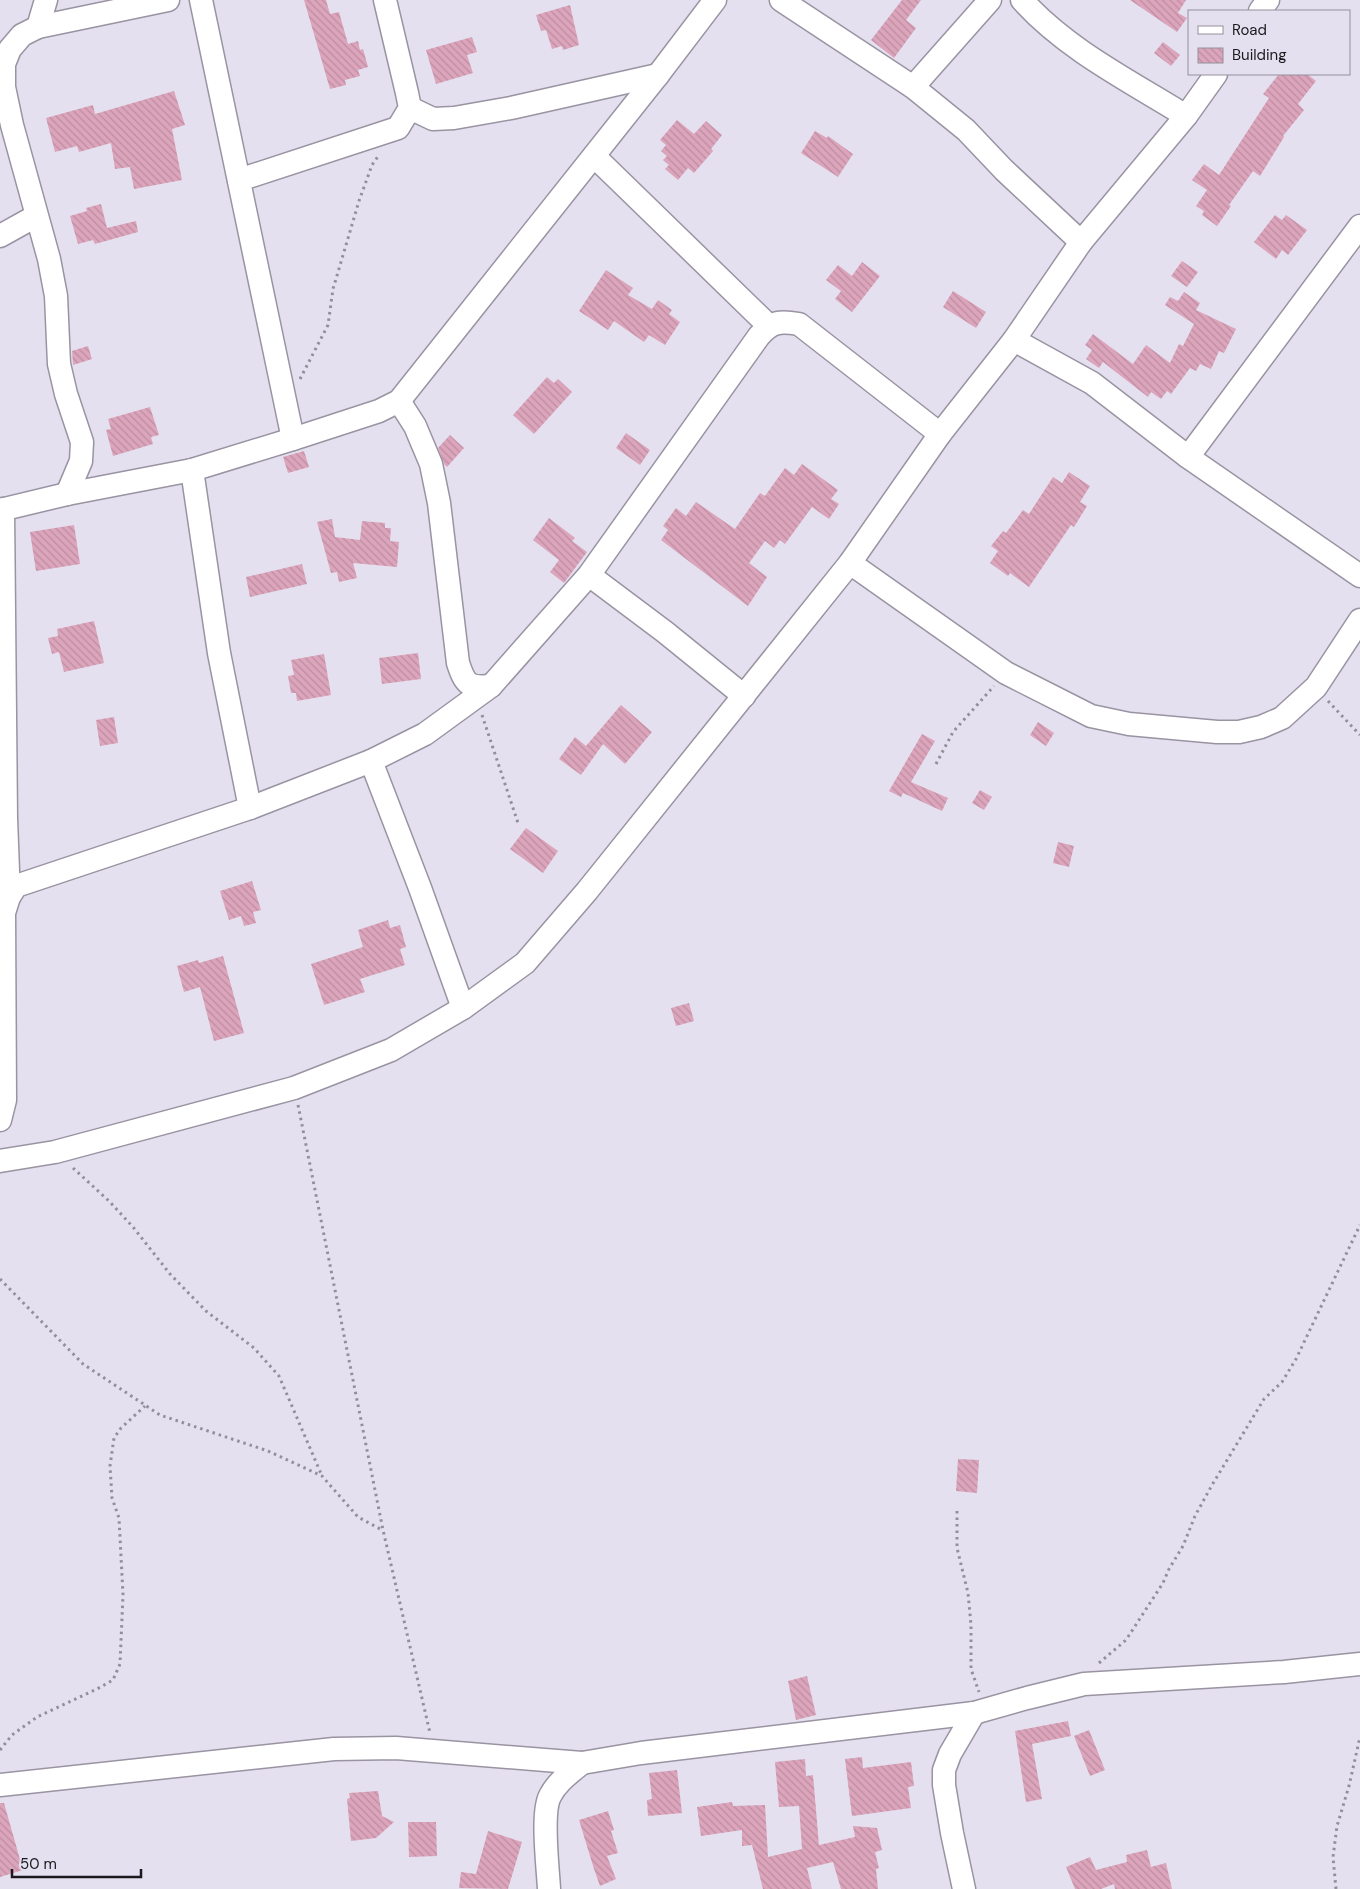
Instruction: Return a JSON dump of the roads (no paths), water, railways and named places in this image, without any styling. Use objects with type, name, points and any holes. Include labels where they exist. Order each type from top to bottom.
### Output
[{"type":"street","points":[[46,0],[30,31],[10,49],[2,62],[4,87],[12,125],[49,259],[56,296],[59,364],[66,394],[82,442],[81,460],[67,494]]},
{"type":"street","points":[[0,40],[30,31],[168,0]]},
{"type":"street","points":[[201,0],[293,439]]},
{"type":"street","points":[[239,180],[398,128],[410,108],[385,0]]},
{"type":"street","points":[[9,897],[1,510],[67,494],[192,470],[293,439],[399,402],[658,76],[715,0]]},
{"type":"street","points":[[781,0],[913,87],[966,130],[1004,170],[1081,242]]},
{"type":"street","points":[[913,87],[990,0]]},
{"type":"street","points":[[1022,0],[1041,21],[1073,46],[1186,116]]},
{"type":"street","points":[[0,1161],[56,1152],[294,1088],[391,1050],[463,1008],[525,963],[587,891],[850,563],[940,434],[1014,340],[1081,242],[1186,116],[1215,75]]},
{"type":"street","points":[[410,108],[433,120],[454,118],[511,108],[658,76]]},
{"type":"street","points":[[594,156],[768,325]]},
{"type":"street","points":[[0,236],[36,216]]},
{"type":"street","points":[[1188,457],[1360,226]]},
{"type":"street","points":[[0,1120],[5,1100],[4,914],[9,897],[16,886],[250,808],[371,761],[425,734],[483,692],[589,575],[768,325],[783,322],[799,324],[940,434]]},
{"type":"street","points":[[1014,340],[1092,383],[1188,457],[1360,576]]},
{"type":"street","points":[[399,402],[415,426],[431,464],[439,503],[458,663],[467,684],[483,692]]},
{"type":"street","points":[[192,470],[219,653],[250,808]]},
{"type":"street","points":[[850,563],[1006,673],[1091,716],[1129,724],[1217,732],[1238,732],[1260,728],[1282,718],[1316,687],[1360,620]]},
{"type":"street","points":[[589,575],[665,632],[744,696]]},
{"type":"street","points":[[371,761],[420,888],[463,1008]]},
{"type":"street","points":[[0,1785],[334,1749],[396,1748],[434,1750],[582,1763],[641,1753],[979,1712],[1084,1684],[1284,1672],[1360,1664]]},
{"type":"street","points":[[964,1889],[952,1833],[944,1785],[944,1770],[950,1754],[979,1712]]},
{"type":"street","points":[[549,1889],[546,1816],[549,1797],[561,1780],[582,1763]]}]
